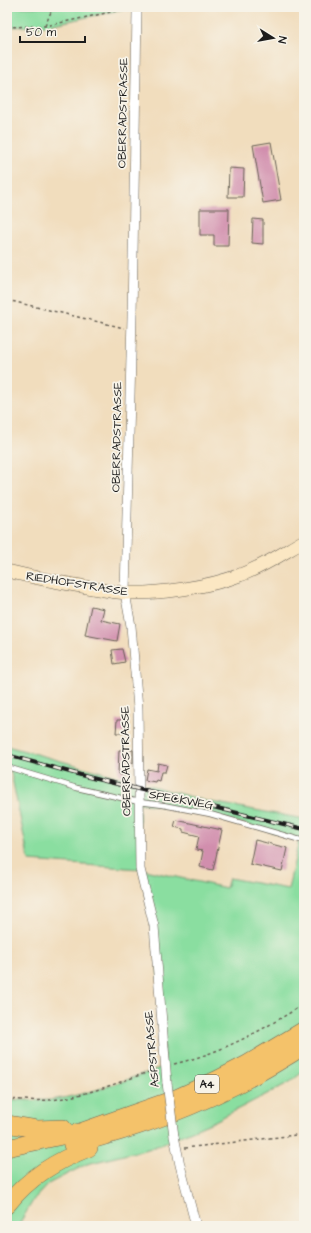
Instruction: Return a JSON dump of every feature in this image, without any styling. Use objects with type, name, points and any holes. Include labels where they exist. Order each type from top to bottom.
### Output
[{"type":"highway","name":"A4","points":[[7,1148],[67,1135],[152,1107],[216,1080],[267,1053],[304,1030]]},
{"type":"highway","name":"A4","points":[[7,1205],[27,1183],[54,1164],[151,1121],[217,1094],[256,1074],[304,1046]]},
{"type":"highway","name":"A4","points":[[7,1158],[82,1143],[151,1121]]},
{"type":"highway","name":"A4","points":[[7,1124],[28,1128],[50,1129],[103,1123]]},
{"type":"street","name":"OBERRADSTRASSE","points":[[139,9],[126,593],[131,626],[138,708],[140,869]]},
{"type":"street","name":"RIEDHOFSTRASSE","points":[[7,571],[126,593],[180,588],[213,583],[231,578],[257,568],[304,541]]},
{"type":"street","name":"ASPSTRASSE","points":[[140,869],[154,926],[165,1066],[174,1136],[196,1226]]},
{"type":"lane","name":"SPECKWEG","points":[[7,767],[77,788],[139,802],[164,805],[210,814],[304,841]]},
{"type":"path","points":[[45,26],[53,7]]},
{"type":"path","points":[[7,27],[45,26],[125,9],[139,9]]},
{"type":"path","points":[[7,300],[132,330]]},
{"type":"path","points":[[7,1099],[35,1101],[71,1096],[103,1088],[165,1066],[194,1060],[235,1044],[262,1030],[304,1004]]},
{"type":"path","points":[[177,1149],[304,1134]]},
{"type":"green space","points":[[7,7],[140,7],[137,11],[125,9],[45,26],[7,27]]},
{"type":"green space","points":[[7,746],[206,801],[304,819],[304,1071],[290,1082],[215,1121],[152,1148],[87,1164],[48,1184],[34,1199],[18,1226],[7,1226],[7,1099],[50,1100],[65,1098],[109,1086],[165,1066],[155,934],[140,869],[29,861],[10,768],[7,767]],"holes":[[[139,803],[210,814],[299,840],[288,889],[229,878],[226,888],[140,869]]]},
{"type":"building","points":[[271,142],[281,200],[263,203],[253,145]]},
{"type":"building","points":[[229,168],[244,169],[243,197],[228,197]]},
{"type":"building","points":[[200,209],[229,209],[228,246],[214,246],[214,235],[200,235]]},
{"type":"building","points":[[253,219],[263,220],[263,244],[252,243]]},
{"type":"building","points":[[91,606],[104,609],[101,620],[120,624],[117,641],[85,635]]},
{"type":"building","points":[[122,649],[125,662],[114,664],[112,650]]},
{"type":"building","points":[[117,720],[126,720],[126,733],[116,733]]},
{"type":"building","points":[[119,750],[133,750],[133,763],[128,763],[125,776],[118,774]]},
{"type":"building","points":[[158,763],[167,765],[165,772],[161,772],[159,781],[156,780],[155,782],[145,780],[147,769],[157,771]]},
{"type":"building","points":[[176,820],[222,830],[213,870],[200,867],[203,851],[196,850],[199,836],[183,832],[183,829],[174,827]]},
{"type":"building","points":[[255,840],[287,848],[282,871],[250,864]]},
{"type":"railway","points":[[7,755],[88,777],[304,829]]}]
